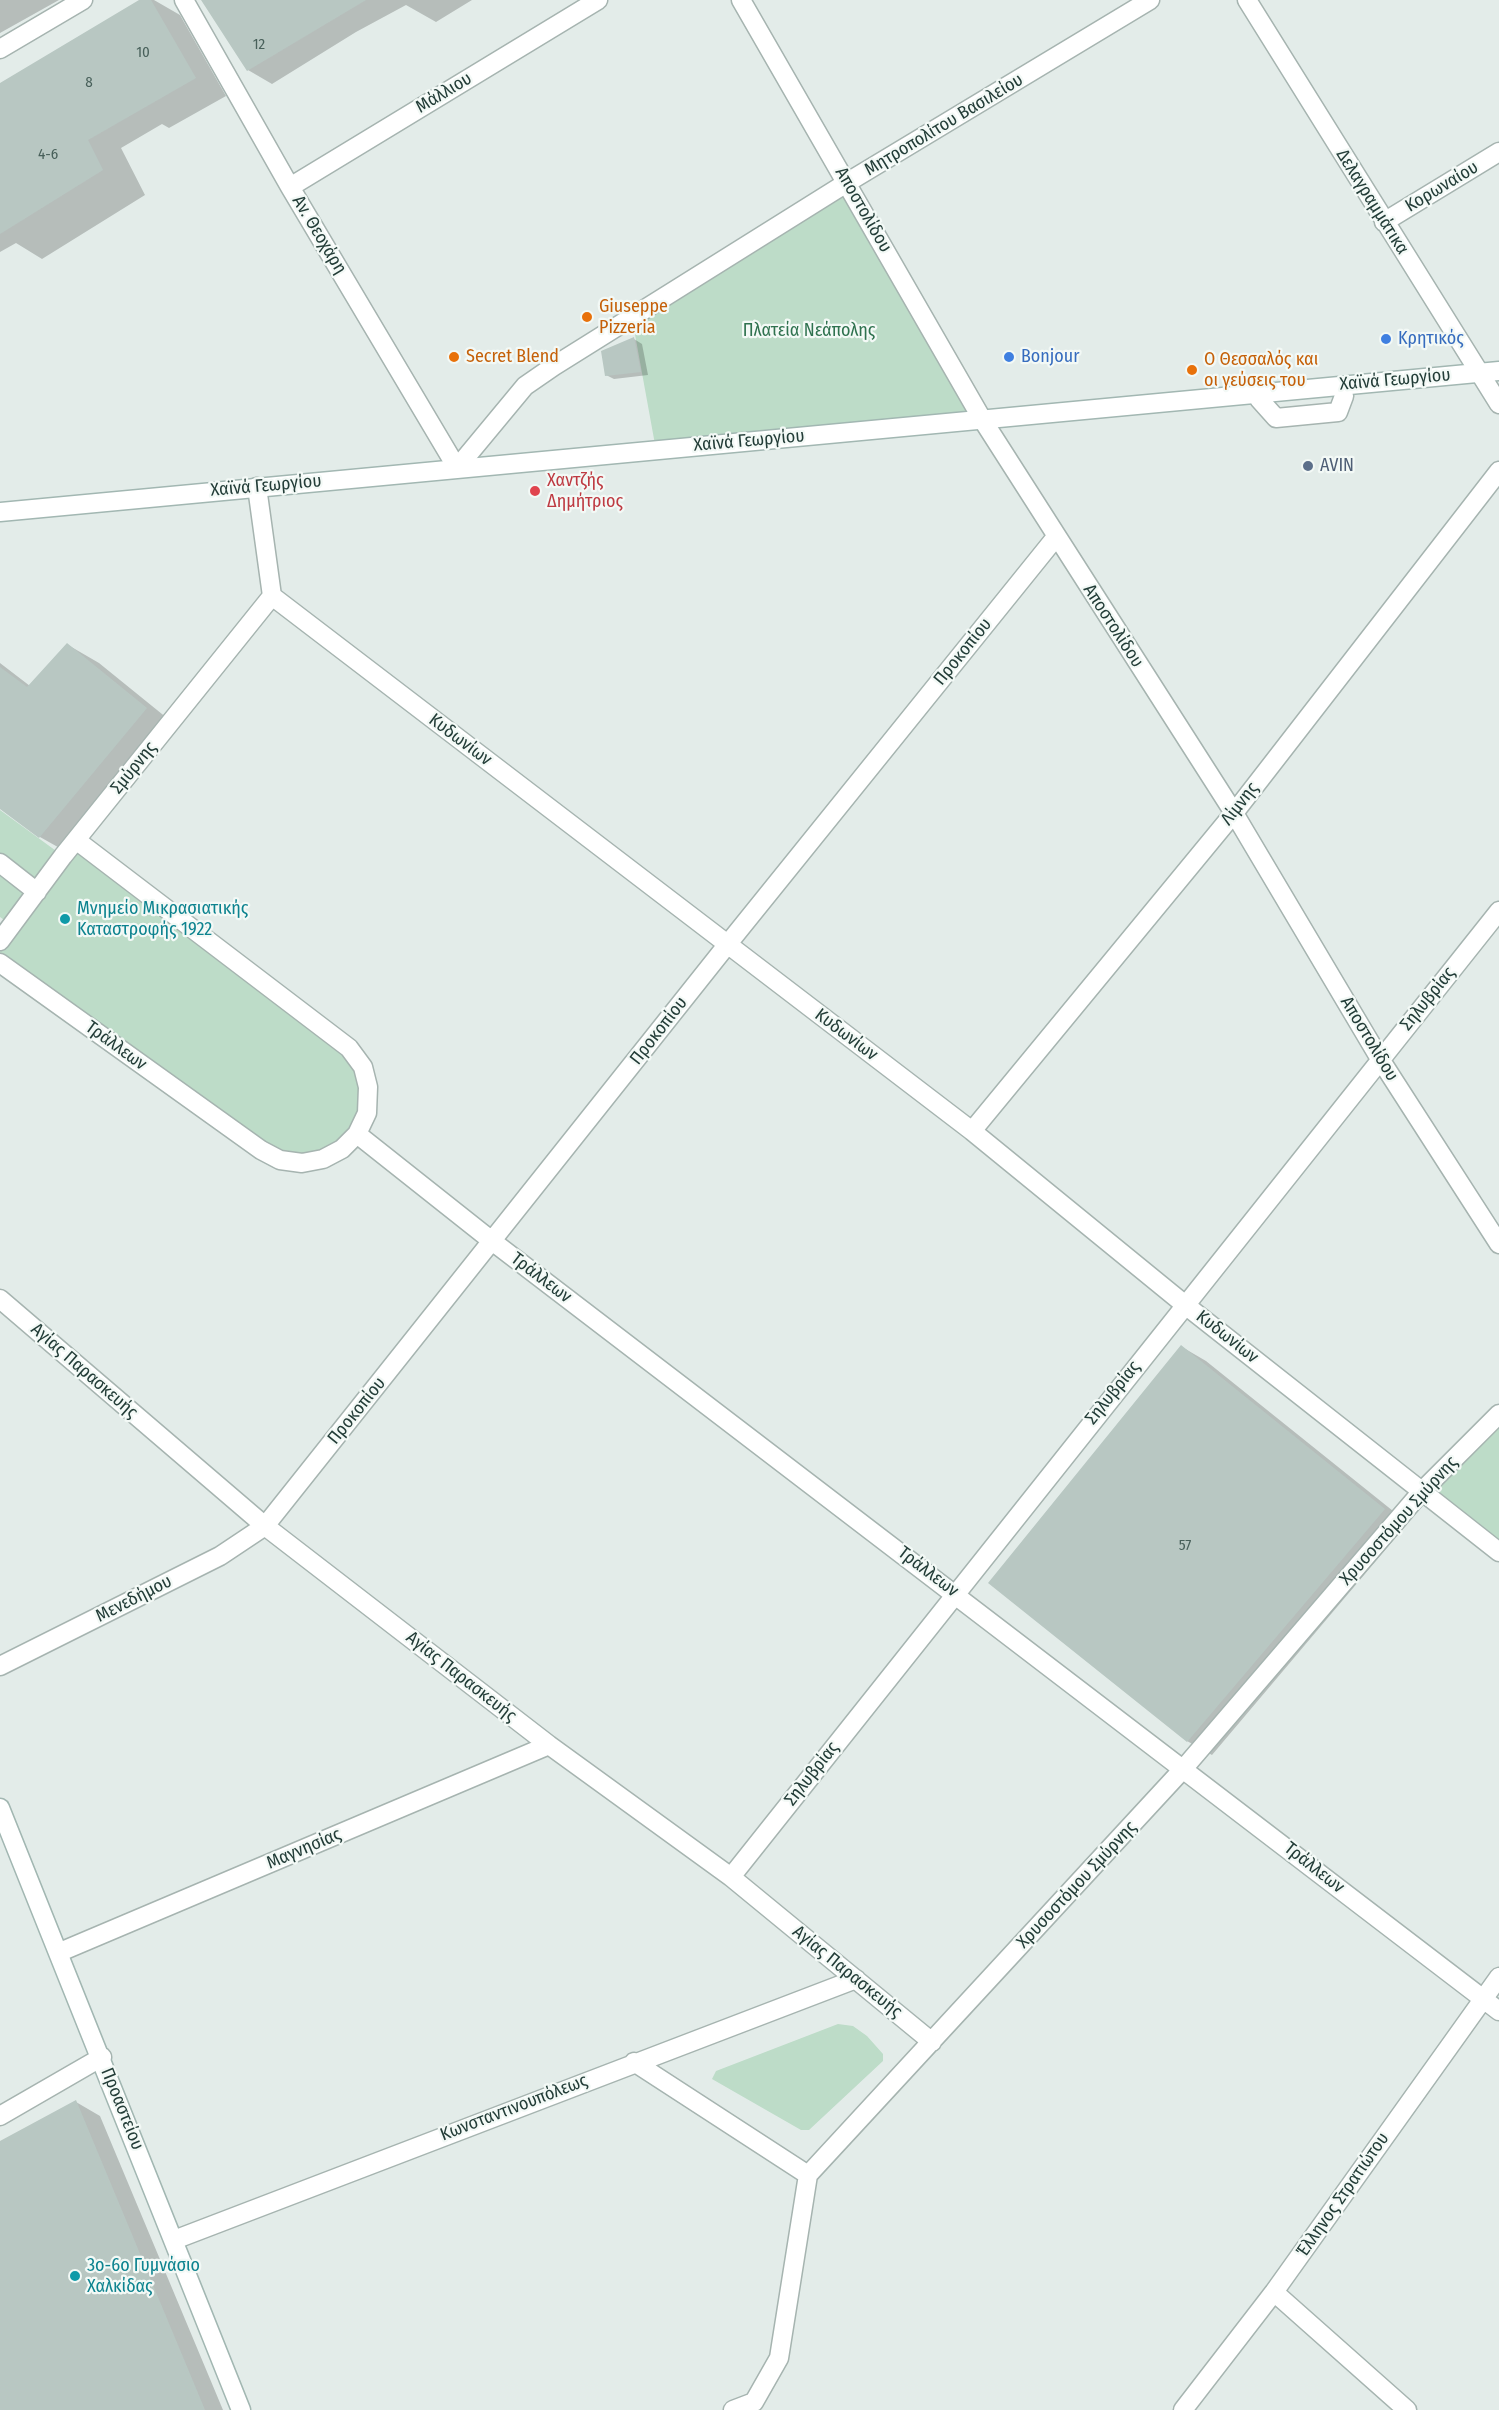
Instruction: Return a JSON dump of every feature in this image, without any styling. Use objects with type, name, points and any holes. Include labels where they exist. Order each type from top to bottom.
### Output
[{"type":"street","points":[[0,49],[83,0]]},
{"type":"street","name":"Αν. Θεοχάρη","points":[[184,0],[290,187],[457,468]]},
{"type":"street","name":"Μάλλιου","points":[[290,187],[598,0]]},
{"type":"street","name":"Αποστολίδου","points":[[741,0],[848,182],[982,419],[1234,813],[1380,1059],[1499,1244]]},
{"type":"street","name":"Μητροπολίτου Βασιλείου","points":[[457,468],[525,386],[848,182],[1150,0]]},
{"type":"street","name":"Δελαγραμμάτικα","points":[[1247,0],[1499,404]]},
{"type":"street","name":"Κορωναίου","points":[[1384,222],[1499,152]]},
{"type":"street","name":"Χαϊνά Γεωργίου","points":[[0,512],[1499,371]]},
{"type":"street","points":[[1259,399],[1276,418],[1338,412],[1344,396]]},
{"type":"street","name":"Λίμνης","points":[[972,1131],[1234,813],[1499,471]]},
{"type":"street","points":[[257,487],[272,596]]},
{"type":"street","name":"Προκοπίου","points":[[265,1526],[727,945],[1056,537]]},
{"type":"street","name":"Σμύρνης","points":[[0,941],[76,840],[272,596]]},
{"type":"street","name":"Κυδωνίων","points":[[272,596],[972,1131],[1184,1304],[1499,1552]]},
{"type":"street","name":"Τράλλεων","points":[[0,963],[261,1150],[280,1160],[302,1163],[323,1159],[342,1149],[357,1134],[367,1113],[368,1087],[363,1067],[349,1048],[76,840]]},
{"type":"street","points":[[0,863],[37,892]]},
{"type":"street","name":"Σηλυβρίας","points":[[730,1877],[1499,910]]},
{"type":"street","name":"Τράλλεων","points":[[357,1134],[492,1241],[955,1592],[1499,2011]]},
{"type":"street","name":"Αγίας Παρασκευής","points":[[0,1299],[265,1526],[549,1745],[730,1877],[932,2042]]},
{"type":"street","name":"Χρυσοστόμου Σμύρνης","points":[[808,2175],[1184,1768],[1423,1490],[1499,1414]]},
{"type":"street","name":"Μενεδήμου","points":[[0,1666],[220,1556],[265,1526]]},
{"type":"street","name":"Μαγνησίας","points":[[60,1953],[549,1745]]},
{"type":"street","name":"Προαστείου","points":[[0,1808],[102,2057],[241,2410]]},
{"type":"street","name":"Έλληνος Στρατιώτου","points":[[1183,2410],[1274,2292],[1499,1977]]},
{"type":"street","name":"Κωνσταντινουπόλεως","points":[[174,2240],[633,2062],[855,1979]]},
{"type":"street","points":[[0,2116],[102,2057]]},
{"type":"street","points":[[633,2062],[808,2175],[779,2358],[758,2406],[733,2410]]},
{"type":"street","points":[[1274,2292],[1407,2410]]},
{"type":"green space","name":"Πλατεία Νεάπολης","points":[[848,182],[982,419],[656,450],[632,318]]},
{"type":"green space","points":[[0,810],[63,856],[76,840],[349,1048],[368,1087],[342,1149],[280,1160],[0,963],[0,941],[11,925],[0,917]]},
{"type":"green space","points":[[1499,1414],[1499,1552],[1423,1490]]},
{"type":"green space","points":[[838,2024],[853,2026],[867,2036],[883,2054],[883,2061],[809,2130],[801,2130],[712,2079],[716,2071]]},
{"type":"building","points":[[139,0],[151,0],[196,78],[88,140],[103,170],[0,234],[0,83]]},
{"type":"building","points":[[201,0],[366,0],[247,71]]},
{"type":"building","points":[[634,337],[641,372],[605,376],[601,351]]},
{"type":"building","points":[[67,643],[147,708],[39,838],[0,809],[0,667],[27,687]]},
{"type":"building","points":[[1181,1345],[1385,1509],[1187,1742],[988,1583]]},
{"type":"building","name":"3ο-6ο Γυμνάσιο Χαλκίδας","points":[[76,2100],[205,2410],[0,2410],[0,2141]]},
{"type":"place","name":"Giuseppe Pizzeria","points":[[587,317]]},
{"type":"place","name":"Κρητικός","points":[[1386,339]]},
{"type":"place","name":"Secret Blend","points":[[454,357]]},
{"type":"place","name":"Bonjour","points":[[1009,357]]},
{"type":"place","name":"Ο Θεσσαλός και οι γεύσεις του","points":[[1192,370]]},
{"type":"place","name":"AVIN","points":[[1308,466]]},
{"type":"place","name":"Χαντζής Δημήτριος","points":[[535,491]]},
{"type":"place","name":"Μνημείο Μικρασιατικής Καταστροφής 1922","points":[[65,919]]},
{"type":"place","name":"3ο-6ο Γυμνάσιο Χαλκίδας","points":[[75,2276]]}]
